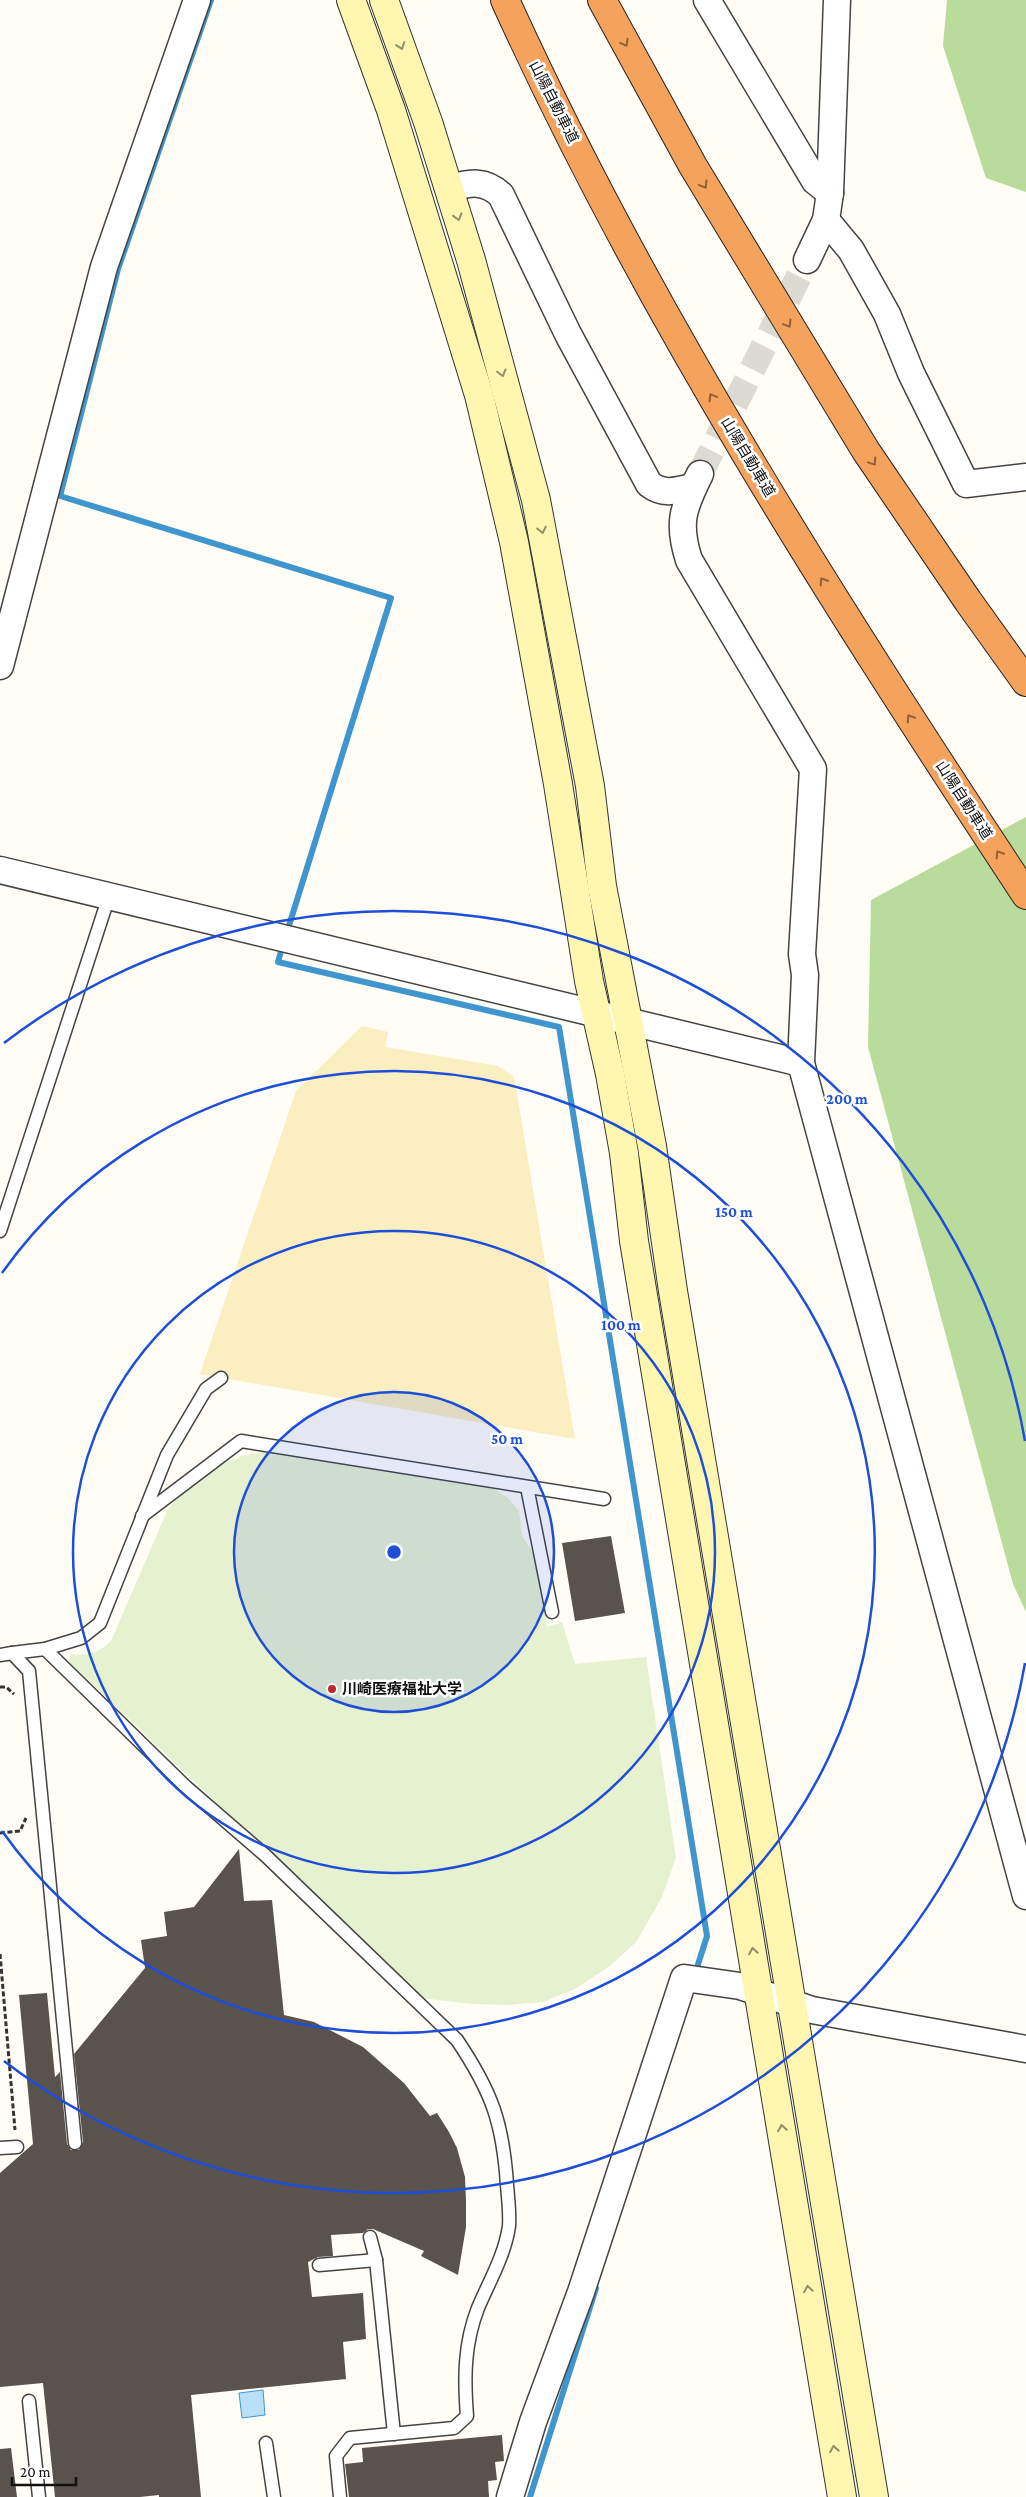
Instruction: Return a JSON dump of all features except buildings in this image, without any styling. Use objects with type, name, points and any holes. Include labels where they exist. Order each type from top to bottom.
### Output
[{"type":"highway","name":"山陽自動車道","points":[[504,0],[531,58],[613,220],[688,356],[872,660],[1026,895]]},
{"type":"highway","points":[[602,0],[693,166],[866,451],[968,601],[1026,682]]},
{"type":"street","points":[[0,666],[104,267],[197,0]]},
{"type":"street","points":[[351,0],[391,110],[479,395],[514,542],[528,613],[596,1014],[622,1143],[634,1241],[842,2497]]},
{"type":"street","points":[[384,0],[428,122],[474,269],[536,500],[589,776],[602,886],[652,1146],[673,1291],[874,2497]]},
{"type":"street","points":[[707,0],[815,181],[830,193]]},
{"type":"street","points":[[807,260],[826,220],[830,193],[837,0]]},
{"type":"street","points":[[448,188],[471,183],[491,186],[501,195],[568,334],[649,484],[684,544]]},
{"type":"street","points":[[826,220],[851,250],[886,314],[911,373],[966,484],[1026,477]]},
{"type":"street","points":[[649,484],[658,490],[672,492],[696,481],[681,522],[684,544],[689,560],[812,769],[802,954],[805,975],[801,1063],[1026,1896]]},
{"type":"street","points":[[0,870],[801,1063]]},
{"type":"street","points":[[510,2497],[533,2422],[581,2292],[684,1978],[740,1986],[812,2010],[1026,2049]]},
{"type":"lane","points":[[0,1231],[109,896]]},
{"type":"lane","points":[[6,1654],[45,1649],[81,1638],[100,1623],[167,1455],[206,1389],[221,1378]]},
{"type":"lane","points":[[142,1516],[241,1441],[604,1499]]},
{"type":"lane","points":[[527,1487],[552,1612]]},
{"type":"lane","points":[[45,1649],[185,1786],[266,1856],[457,2040],[478,2072],[491,2098],[505,2145],[509,2226],[495,2271],[478,2308],[466,2346],[464,2383],[467,2416],[454,2428],[350,2438],[336,2456],[340,2497]]},
{"type":"lane","points":[[6,1654],[29,1671],[75,2143]]},
{"type":"lane","points":[[0,2148],[17,2147]]},
{"type":"lane","points":[[370,2237],[376,2260],[394,2434]]},
{"type":"lane","points":[[319,2265],[376,2260]]},
{"type":"lane","points":[[29,2401],[39,2497]]},
{"type":"lane","points":[[266,2443],[274,2497]]},
{"type":"path","points":[[0,1954],[17,2147]]},
{"type":"green space","points":[[947,0],[1026,0],[1026,192],[986,178],[943,46]]},
{"type":"green space","points":[[1026,817],[1026,1612],[1013,1584],[868,1047],[871,900]]},
{"type":"green space","points":[[269,1451],[484,1483],[508,1498],[519,1511],[522,1536],[537,1558],[547,1627],[562,1622],[575,1664],[646,1657],[676,1858],[661,1899],[636,1942],[610,1966],[575,1989],[543,2002],[507,2005],[471,2004],[421,1998],[69,1662],[71,1654],[83,1655],[93,1653],[111,1641],[168,1509],[189,1486],[216,1467],[242,1456]]},
{"type":"sand","points":[[362,1026],[388,1032],[385,1047],[498,1066],[514,1077],[575,1439],[200,1374],[296,1091]]},
{"type":"water","points":[[263,2390],[265,2415],[242,2418],[239,2393]]},
{"type":"waterway","points":[[211,0],[118,269],[60,496],[391,598],[287,932]]},
{"type":"waterway","points":[[283,944],[278,962],[559,1027],[707,1936],[695,1974]]},
{"type":"waterway","points":[[530,2497],[596,2288]]},
{"type":"tunnel","points":[[700,474],[807,260]]},
{"type":"place","name":"川崎医療福祉大学","points":[[332,1689]]}]
